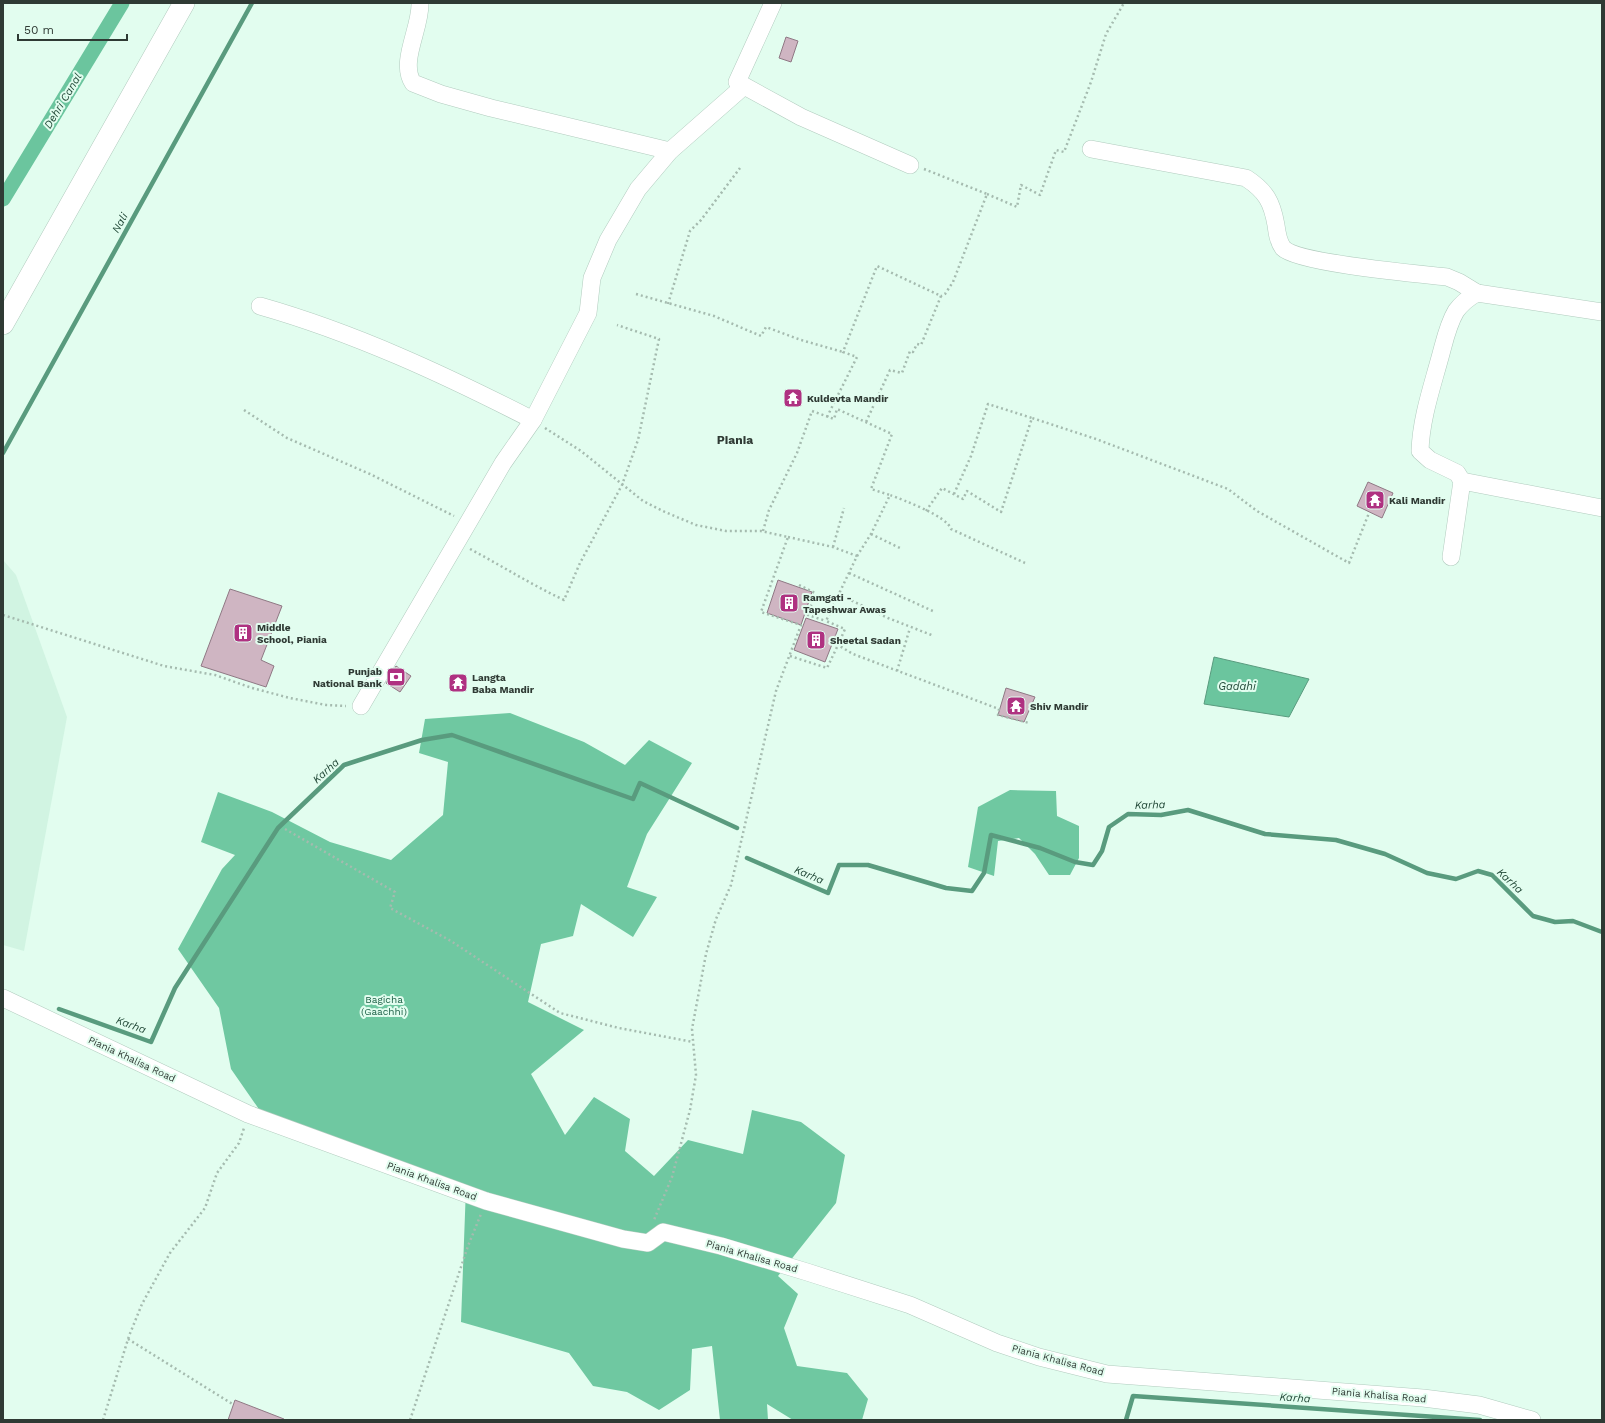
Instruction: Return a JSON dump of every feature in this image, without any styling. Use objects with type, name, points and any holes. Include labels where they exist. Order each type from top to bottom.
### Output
[{"type":"street","points":[[3,324],[184,3]]},
{"type":"street","points":[[420,3],[420,14],[408,61],[408,72],[413,83],[441,94],[491,108],[670,151]]},
{"type":"street","points":[[773,3],[737,82],[801,117],[910,165]]},
{"type":"street","points":[[361,706],[504,463],[533,420],[588,313],[592,278],[608,240],[638,189],[670,151],[744,86]]},
{"type":"street","points":[[1091,149],[1246,178],[1260,187],[1271,204],[1278,240],[1284,249],[1300,256],[1333,263],[1447,277],[1459,282],[1477,293],[1602,312]]},
{"type":"street","points":[[1451,558],[1462,481],[1457,473],[1430,460],[1420,451],[1420,437],[1425,412],[1448,330],[1456,312],[1464,302],[1477,293]]},
{"type":"street","points":[[260,306],[298,317],[376,345],[477,391],[533,420]]},
{"type":"street","points":[[1462,481],[1602,508]]},
{"type":"street","name":"Piania Khalisa Road","points":[[3,998],[248,1114],[486,1201],[624,1240],[648,1243],[663,1232],[721,1246],[910,1305],[1011,1348],[1039,1357],[1107,1374],[1423,1398],[1479,1405],[1532,1420]]},
{"type":"path","points":[[910,165],[1017,207],[1021,185],[1040,195],[1056,150],[1064,152],[1091,82],[1106,34],[1124,3]]},
{"type":"path","points":[[668,304],[690,231],[701,220],[740,168]]},
{"type":"path","points":[[866,422],[890,370],[902,373],[910,351],[913,352],[917,344],[921,345],[941,296],[946,294],[953,282],[987,194]]},
{"type":"path","points":[[843,352],[876,266],[941,296]]},
{"type":"path","points":[[636,294],[668,304],[691,308],[761,336],[766,327],[801,340],[857,357],[827,417]]},
{"type":"path","points":[[457,542],[522,577],[531,585],[564,600],[580,563],[622,485],[638,440],[659,339],[617,325]]},
{"type":"path","points":[[954,494],[971,456],[988,404],[1110,444],[1228,489],[1257,512],[1349,563],[1369,513]]},
{"type":"path","points":[[763,531],[769,510],[797,453],[812,411],[834,419],[837,409],[892,434],[871,489],[890,495],[926,511],[950,525],[951,529],[1025,563]]},
{"type":"path","points":[[244,410],[287,438],[370,474],[451,516],[470,520]]},
{"type":"path","points":[[926,511],[942,488],[963,499],[967,491],[1001,512],[1032,418]]},
{"type":"path","points":[[533,420],[581,451],[644,501],[696,525],[726,531],[763,531],[833,547],[857,556]]},
{"type":"path","points":[[826,621],[857,556],[871,534],[890,495]]},
{"type":"path","points":[[833,547],[844,508]]},
{"type":"path","points":[[871,534],[902,549]]},
{"type":"path","points":[[648,1243],[655,1217],[672,1177],[690,1110],[696,1075],[692,1029],[706,954],[716,919],[731,886],[776,691],[801,625],[761,612],[788,537]]},
{"type":"path","points":[[849,573],[935,612]]},
{"type":"path","points":[[790,656],[827,668],[845,629],[808,615],[815,593],[799,585]]},
{"type":"path","points":[[838,594],[910,628],[934,636]]},
{"type":"path","points":[[3,615],[164,666],[215,675],[252,688],[290,698],[326,705],[361,706]]},
{"type":"path","points":[[897,671],[910,628]]},
{"type":"path","points":[[838,645],[853,654],[1000,709],[998,715],[1029,723]]},
{"type":"path","points":[[285,828],[395,892],[390,908],[451,941],[560,1013],[619,1028],[693,1042]]},
{"type":"path","points":[[103,1420],[128,1339],[142,1304],[170,1253],[205,1208],[217,1173],[239,1143],[248,1114]]},
{"type":"path","points":[[410,1420],[468,1246],[486,1201]]},
{"type":"path","points":[[128,1339],[234,1405]]},
{"type":"shaded area","points":[[3,560],[16,575],[67,717],[24,951],[3,945]]},
{"type":"green space","name":"Bagicha (Gaachhi)","points":[[510,713],[584,742],[625,765],[649,740],[692,763],[647,834],[627,887],[657,897],[633,937],[581,904],[573,936],[541,944],[528,1002],[584,1030],[531,1074],[565,1135],[594,1097],[630,1119],[625,1151],[654,1176],[688,1140],[743,1154],[752,1110],[801,1122],[845,1155],[836,1203],[778,1276],[798,1294],[784,1328],[797,1366],[847,1373],[868,1399],[862,1420],[793,1420],[767,1404],[768,1420],[720,1420],[712,1346],[692,1349],[690,1390],[659,1410],[627,1392],[593,1386],[569,1353],[461,1322],[466,1187],[263,1115],[231,1069],[219,1008],[178,949],[222,869],[235,855],[201,842],[218,792],[272,812],[330,842],[391,860],[443,815],[448,762],[419,753],[425,719]]},
{"type":"green space","points":[[1010,790],[1056,791],[1057,816],[1079,826],[1079,858],[1070,875],[1049,875],[1035,854],[1019,838],[998,841],[994,876],[968,867],[978,807]]},
{"type":"water","name":"Gadahi","points":[[1214,657],[1309,679],[1289,717],[1204,704]]},
{"type":"building","points":[[786,37],[798,41],[791,62],[779,58]]},
{"type":"building","name":"Kali Mandir","points":[[1368,482],[1393,493],[1382,518],[1357,506]]},
{"type":"building","name":"Ramgati - Tapeshwar Awas","points":[[778,580],[812,592],[801,625],[767,613]]},
{"type":"building","name":"Middle School, Piania","points":[[230,589],[282,606],[261,660],[274,666],[266,687],[201,666]]},
{"type":"building","name":"Sheetal Sadan","points":[[806,618],[838,629],[825,662],[794,650]]},
{"type":"building","name":"Punjab National Bank","points":[[396,666],[411,676],[400,692],[386,683]]},
{"type":"building","name":"Shiv Mandir","points":[[1006,688],[1035,697],[1024,722],[998,715]]},
{"type":"building","points":[[235,1400],[284,1419],[284,1420],[228,1420]]},
{"type":"waterway","name":"Dehri Canal","points":[[3,199],[122,3]]},
{"type":"waterway","name":"Nali","points":[[3,453],[252,3]]},
{"type":"waterway","name":"Karha","points":[[59,1009],[151,1042],[175,988],[278,828],[344,765],[422,740],[452,735],[633,799],[640,783],[737,828]]},
{"type":"waterway","name":"Karha","points":[[747,858],[828,893],[839,865],[868,865],[946,888],[972,891],[984,873],[991,835],[1040,848],[1075,862],[1093,865],[1102,851],[1109,827],[1128,814],[1161,815],[1188,810],[1265,834],[1336,840],[1385,854],[1427,873],[1456,879],[1478,871],[1492,875],[1533,916],[1555,922],[1573,921],[1602,932]]},
{"type":"waterway","name":"Karha","points":[[1126,1420],[1133,1396],[1480,1420]]},
{"type":"place","name":"Kuldevta Mandir","points":[[793,398]]},
{"type":"place","name":"Kali Mandir","points":[[1375,500]]},
{"type":"place","name":"Ramgati - Tapeshwar Awas","points":[[789,603]]},
{"type":"place","name":"Middle School, Piania","points":[[243,633]]},
{"type":"place","name":"Sheetal Sadan","points":[[816,640]]},
{"type":"place","name":"Punjab National Bank","points":[[396,677]]},
{"type":"place","name":"Langta Baba Mandir","points":[[458,683]]},
{"type":"place","name":"Shiv Mandir","points":[[1016,706]]},
{"type":"district","name":"Piania","points":[[735,440]]}]
